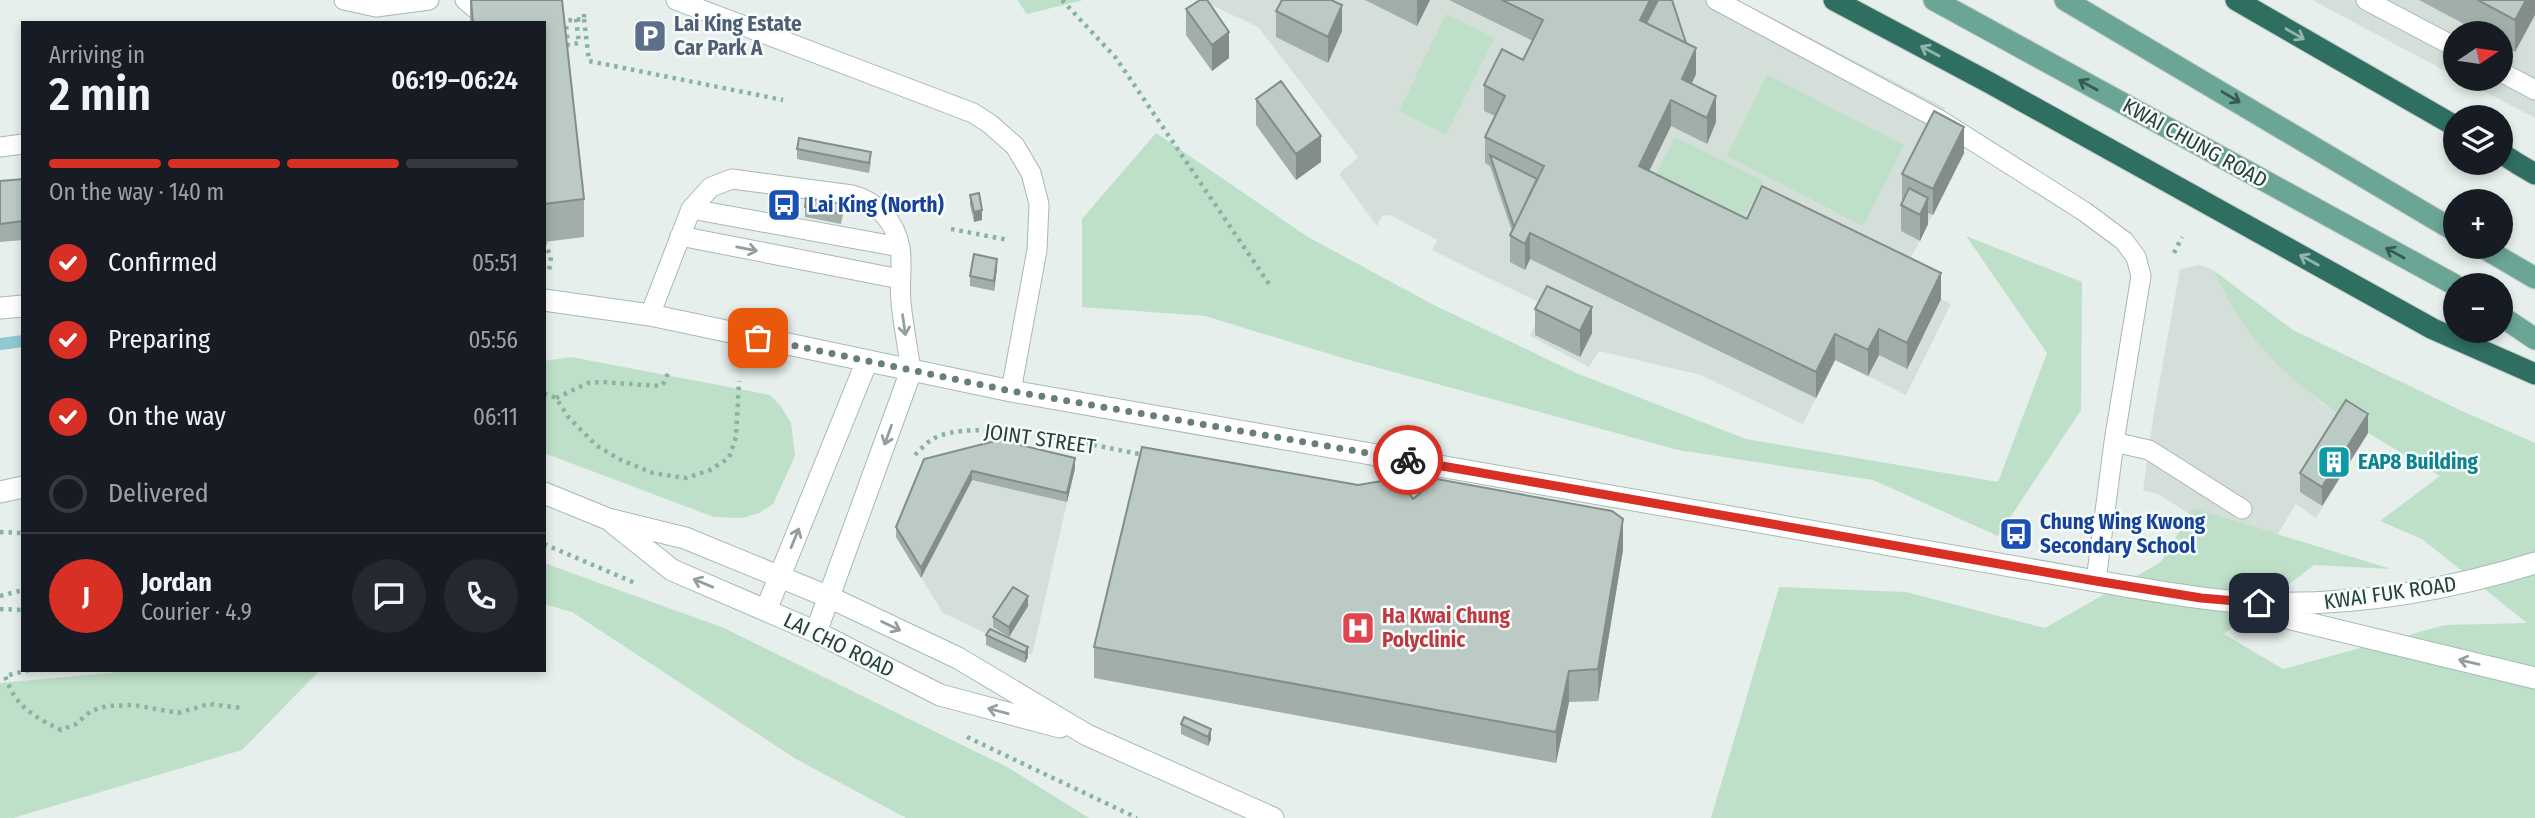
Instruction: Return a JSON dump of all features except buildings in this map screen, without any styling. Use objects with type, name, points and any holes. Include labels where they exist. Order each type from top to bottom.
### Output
[{"type":"highway","points":[[1834,0],[1990,82],[2433,328],[2535,374]]},
{"type":"highway","points":[[2236,0],[2443,119]]},
{"type":"main road","name":"KWAI CHUNG ROAD","points":[[1934,0],[2443,278]]},
{"type":"main road","points":[[2065,0],[2443,224]]},
{"type":"main road","points":[[2503,259],[2535,278]]},
{"type":"main road","points":[[546,300],[650,315],[1011,391],[2201,598],[2535,678]]},
{"type":"main road","points":[[0,308],[21,306]]},
{"type":"main road","points":[[2513,324],[2535,339]]},
{"type":"main road","points":[[766,610],[867,361]]},
{"type":"main road","points":[[816,632],[911,371]]},
{"type":"main road","points":[[0,492],[21,488]]},
{"type":"main road","name":"LAI CHO ROAD","points":[[546,494],[608,519],[685,538],[829,597],[958,658],[1087,735],[1273,818]]},
{"type":"main road","name":"LAI CHO ROAD","points":[[608,519],[672,570],[816,632],[940,695],[1087,735]]},
{"type":"main road","name":"KWAI FUK ROAD","points":[[2201,598],[2259,603],[2375,599],[2456,585],[2535,563]]},
{"type":"lane","points":[[344,0],[376,7],[429,0]]},
{"type":"lane","points":[[1716,0],[1940,120],[2085,212],[2124,241],[2136,257],[2141,276],[2114,442],[2096,581]]},
{"type":"lane","points":[[2367,0],[2443,41]]},
{"type":"lane","points":[[684,2],[973,113],[1016,146],[1031,173],[1038,204],[1037,250],[1011,391]]},
{"type":"lane","points":[[2513,78],[2535,90]]},
{"type":"lane","points":[[0,147],[21,145]]},
{"type":"lane","points":[[650,315],[691,209],[711,187],[732,179],[862,197],[878,208],[891,223],[900,247],[900,279],[911,371]]},
{"type":"lane","points":[[691,209],[900,247]]},
{"type":"lane","points":[[680,236],[900,279]]},
{"type":"lane","points":[[2114,442],[2149,450],[2242,509]]},
{"type":"path","points":[[1062,0],[1116,58],[1271,287]]},
{"type":"path","points":[[576,19],[579,43],[568,45],[566,24],[560,21],[584,15],[589,61],[783,100]]},
{"type":"path","points":[[951,229],[1002,239]]},
{"type":"path","points":[[2174,253],[2182,237]]},
{"type":"path","points":[[556,398],[588,383],[660,386],[670,369]]},
{"type":"path","points":[[546,394],[556,398],[569,418],[597,446],[621,460],[653,473],[686,478],[710,470],[729,458],[736,437],[739,381]]},
{"type":"path","name":"JOINT STREET","points":[[909,466],[932,439],[983,429],[1011,431],[1146,455]]},
{"type":"path","points":[[0,532],[21,533]]},
{"type":"path","points":[[0,596],[21,591]]},
{"type":"path","points":[[0,609],[21,610]]},
{"type":"path","points":[[21,672],[2,677],[10,693],[19,704],[43,722],[61,730],[76,724],[91,711],[107,706],[134,705],[178,713],[209,704],[243,708]]},
{"type":"shaded area","points":[[1201,0],[1738,0],[1945,108],[1936,139],[1964,153],[1900,279],[1951,304],[1906,395],[1835,360],[1803,424],[1701,375],[1599,351],[1589,367],[1530,336],[1544,305],[1432,250],[1437,240],[1390,215],[1382,216],[1377,226],[1339,174],[1358,157],[1258,27]]},
{"type":"shaded area","points":[[2312,0],[2535,0],[2535,118],[2484,91],[2513,91],[2513,21],[2443,21],[2443,70]]},
{"type":"shaded area","points":[[2200,265],[2213,270],[2243,323],[2281,367],[2319,401],[2368,433],[2316,518],[2296,504],[2267,552],[2249,552],[2158,494],[2143,490],[2180,269]]},
{"type":"shaded area","points":[[999,450],[1075,468],[1032,655],[943,613],[896,537],[924,469]]},
{"type":"green space","points":[[1017,0],[1083,0],[1027,14]]},
{"type":"green space","points":[[1446,14],[1495,38],[1446,135],[1399,111]]},
{"type":"green space","points":[[1767,75],[1904,145],[1863,226],[1727,156]]},
{"type":"green space","points":[[1156,133],[1308,237],[1434,305],[1576,373],[1746,439],[1998,482],[2047,353],[1966,236],[2082,282],[2081,410],[1998,536],[1873,480],[1678,450],[1346,359],[1205,316],[1082,307],[1082,219]]},
{"type":"green space","points":[[1675,137],[1763,181],[1740,227],[1652,182]]},
{"type":"green space","points":[[2213,270],[2293,330],[2535,443],[2535,818],[1711,818],[1779,587],[1906,592],[2045,628],[2161,562],[2193,508],[2391,569],[2314,565],[2224,634],[2283,669],[2445,625],[2527,623],[2422,539],[2380,521],[2440,476],[2332,410],[2283,370],[2242,322]]},
{"type":"green space","points":[[571,357],[770,395],[791,423],[795,456],[773,504],[759,513],[742,518],[714,517],[546,454],[546,361]]},
{"type":"green space","points":[[546,564],[724,628],[1007,767],[1089,818],[906,818],[796,759],[572,612],[546,605]]},
{"type":"green space","points":[[118,672],[318,672],[242,750],[13,818],[0,818],[0,683]]},
{"type":"waterway","points":[[0,344],[21,341]]},
{"type":"way so far","points":[[758,338],[1011,391],[1408,460]]},
{"type":"place","name":"Lai King Estate Car Park A","points":[[650,36]]},
{"type":"place","name":"Lai King (North)","points":[[784,205]]},
{"type":"place","name":"EAP8 Building","points":[[2334,462]]},
{"type":"place","name":"Chung Wing Kwong Secondary School","points":[[2016,534]]},
{"type":"place","name":"Ha Kwai Chung Polyclinic","points":[[1358,628]]},
{"type":"route","points":[[1408,460],[2096,581],[2201,598],[2259,603]]}]
